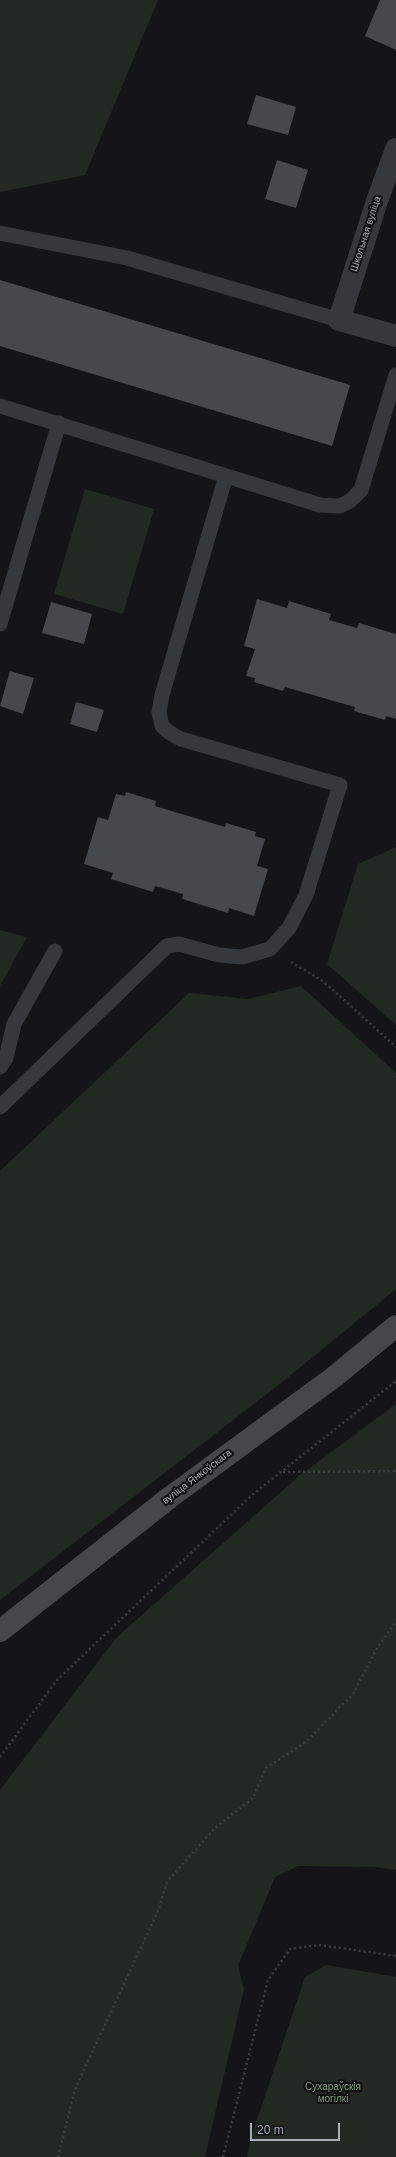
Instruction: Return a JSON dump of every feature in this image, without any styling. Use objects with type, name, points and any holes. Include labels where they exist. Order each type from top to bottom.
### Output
[{"type":"street","name":"Школьная вуліца","points":[[339,320],[377,201],[396,149]]},
{"type":"street","points":[[339,320],[396,336]]},
{"type":"street","name":"вуліца Янкоўскага","points":[[0,1631],[169,1498],[334,1377],[396,1326]]},
{"type":"lane","points":[[0,233],[127,258],[339,320]]},
{"type":"lane","points":[[0,406],[320,505],[340,506],[350,500],[361,490],[396,375]]},
{"type":"lane","points":[[0,624],[59,423]]},
{"type":"lane","points":[[0,1106],[167,946],[179,944],[219,955],[242,956],[270,949],[289,928],[306,895],[340,785],[181,739],[170,733],[162,726],[159,712],[162,695],[226,476]]},
{"type":"lane","points":[[0,1068],[6,1058],[11,1034],[20,1012],[55,951]]},
{"type":"path","points":[[270,949],[323,981],[396,1047]]},
{"type":"path","points":[[0,1757],[57,1680],[252,1495],[396,1381]]},
{"type":"path","points":[[282,1472],[396,1471]]},
{"type":"path","points":[[58,2157],[75,2089],[158,1912],[167,1882],[215,1828],[253,1798],[266,1768],[307,1740],[353,1694],[376,1650],[396,1621]]},
{"type":"path","points":[[223,2157],[268,1980],[290,1949],[319,1945],[396,1956]]},
{"type":"green space","points":[[0,0],[158,0],[85,175],[0,192]]},
{"type":"green space","points":[[85,489],[154,509],[123,614],[54,594]]},
{"type":"green space","points":[[396,847],[396,1025],[327,964],[358,864]]},
{"type":"green space","points":[[0,930],[27,937],[0,986]]},
{"type":"green space","points":[[301,986],[396,1073],[396,1289],[281,1383],[0,1600],[0,1171],[189,993],[248,999]]},
{"type":"green space","points":[[396,1404],[396,1870],[375,1867],[298,1866],[275,1877],[238,1966],[244,1989],[205,2157],[0,2157],[0,1790],[117,1637],[299,1476]]},
{"type":"green space","name":"Сухараўскія могілкі","points":[[326,1965],[396,1977],[396,2157],[247,2157],[252,2135],[305,1977]]},
{"type":"building","points":[[380,0],[396,0],[396,50],[365,36]]},
{"type":"building","points":[[256,95],[296,107],[288,135],[247,124]]},
{"type":"building","points":[[277,160],[308,170],[296,208],[265,199]]},
{"type":"building","points":[[0,280],[350,385],[332,446],[0,346]]},
{"type":"building","points":[[257,599],[287,608],[289,601],[331,614],[329,620],[357,628],[359,623],[396,634],[396,719],[386,716],[385,720],[354,711],[355,707],[285,687],[283,691],[254,682],[255,678],[246,676],[255,649],[244,646]]},
{"type":"building","points":[[51,602],[92,614],[84,644],[42,633]]},
{"type":"building","points":[[10,671],[34,678],[23,714],[0,706]]},
{"type":"building","points":[[76,702],[104,710],[97,732],[70,724]]},
{"type":"building","points":[[126,792],[156,801],[155,806],[225,827],[226,823],[256,832],[255,836],[265,839],[257,866],[268,869],[254,916],[229,908],[228,913],[182,899],[183,894],[155,886],[153,892],[111,879],[113,873],[84,864],[98,817],[108,820],[116,794],[125,796]]}]
